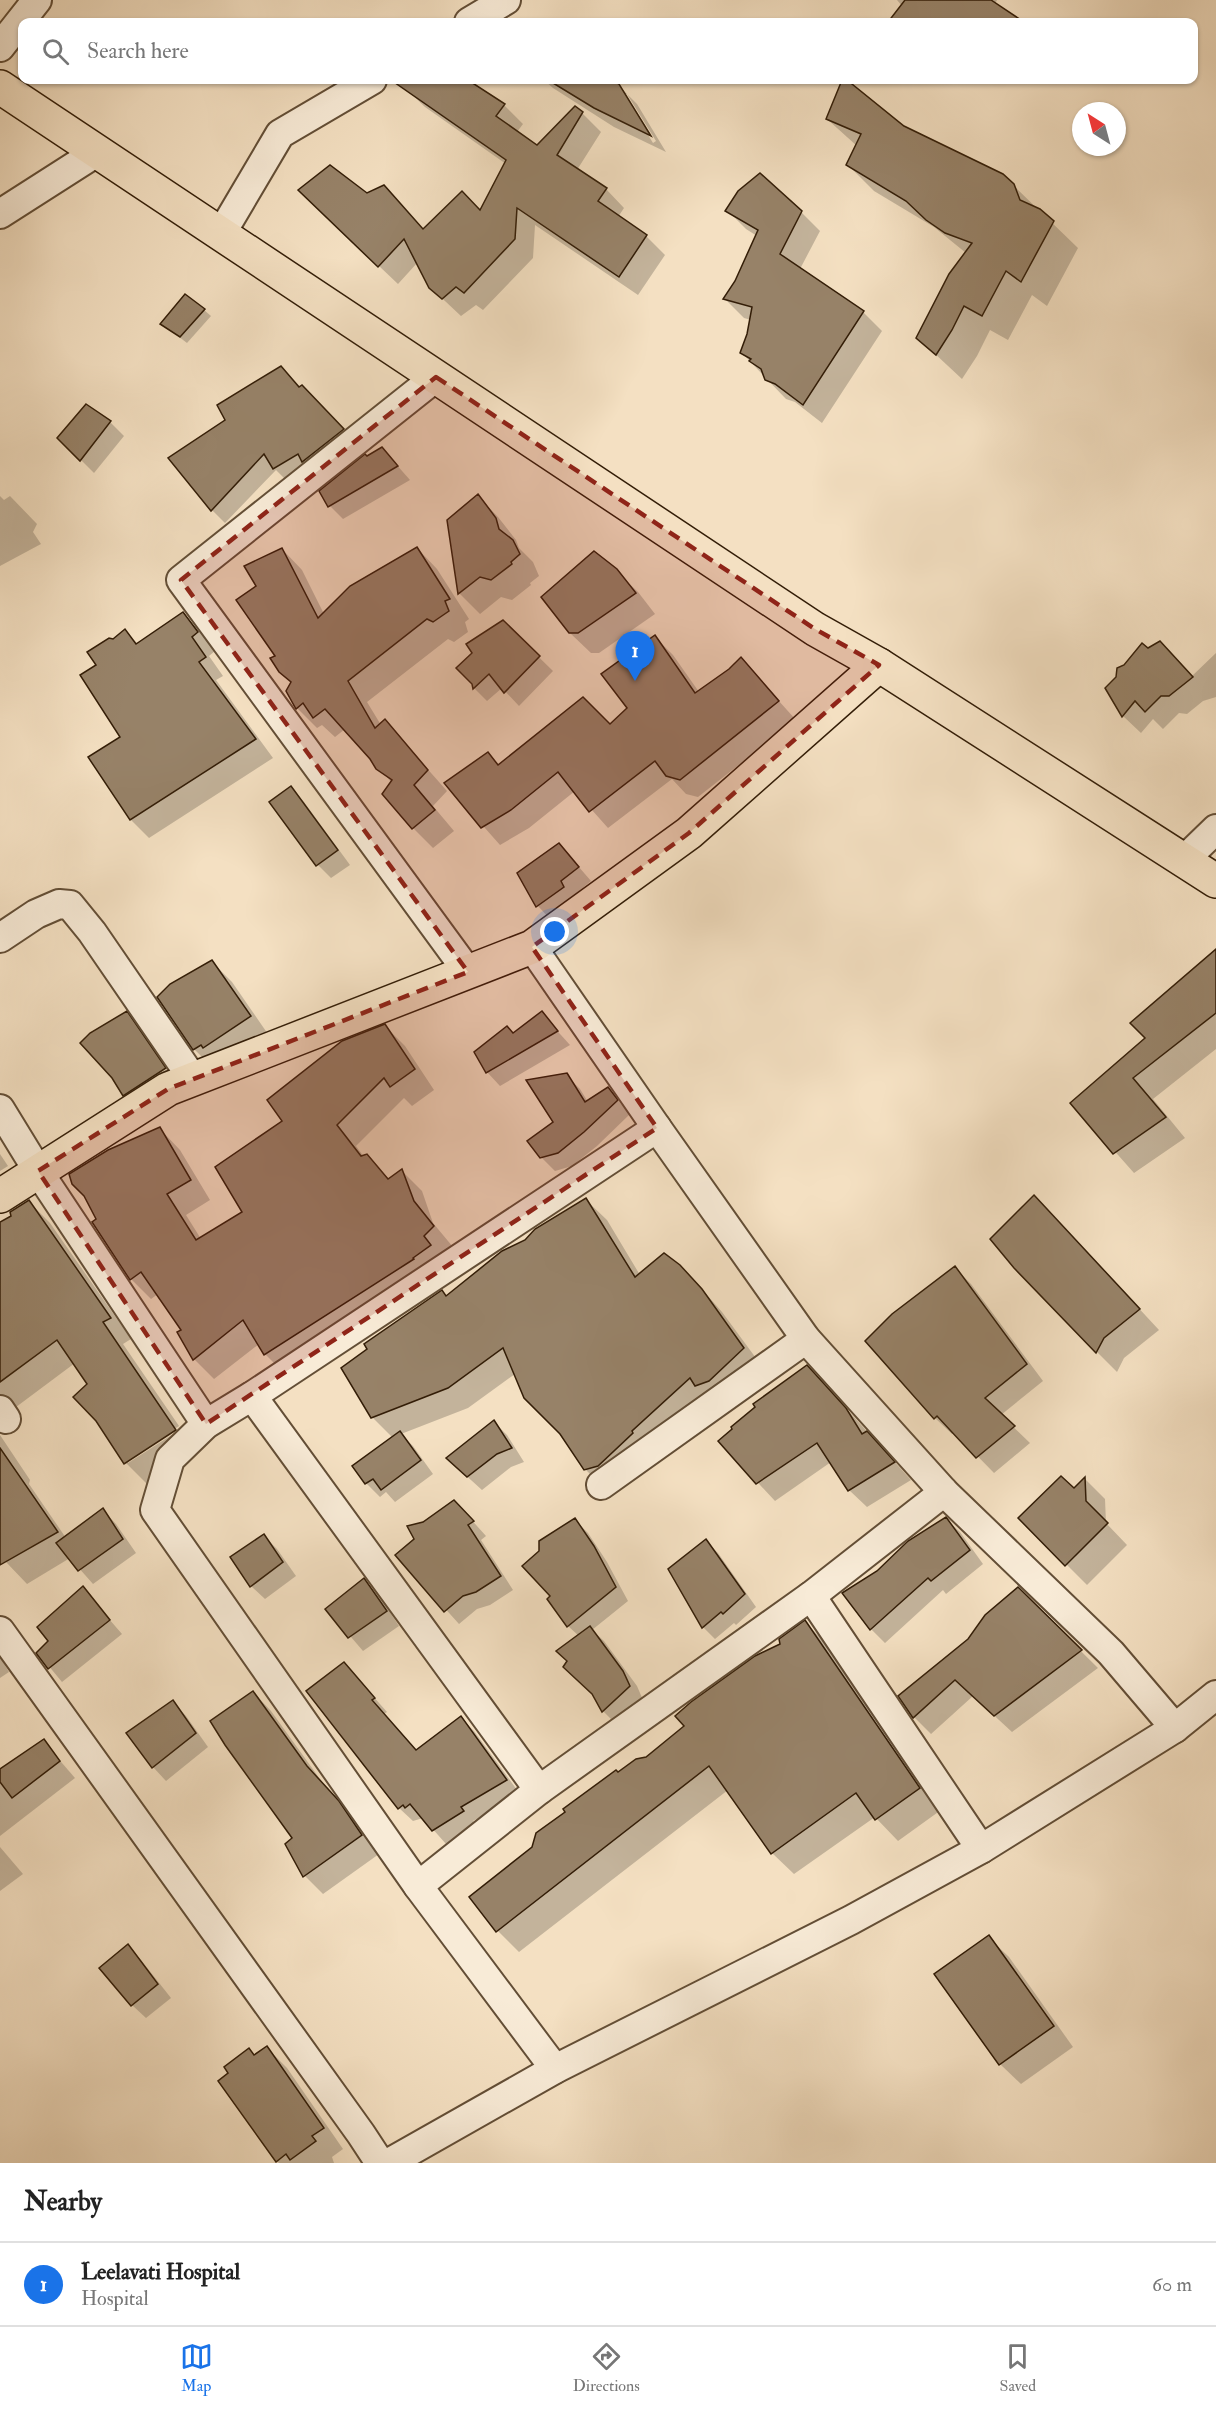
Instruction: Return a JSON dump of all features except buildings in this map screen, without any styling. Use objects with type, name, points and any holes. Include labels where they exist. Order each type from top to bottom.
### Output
[{"type":"main road","points":[[0,87],[815,629],[879,665],[1216,881]]},
{"type":"main road","points":[[0,1196],[168,1089],[532,947],[689,833],[879,665]]},
{"type":"street","points":[[23,18],[37,0]]},
{"type":"street","points":[[476,18],[506,0]]},
{"type":"street","points":[[0,47],[18,24]]},
{"type":"street","points":[[221,234],[280,134],[365,84]]},
{"type":"street","points":[[0,214],[98,152]]},
{"type":"street","points":[[436,377],[181,580],[468,972]]},
{"type":"street","points":[[1184,860],[1216,828]]},
{"type":"street","points":[[0,938],[36,914],[59,903],[70,906],[92,932],[193,1079]]},
{"type":"street","points":[[532,947],[806,1339],[944,1492],[1111,1653],[1175,1728]]},
{"type":"street","points":[[0,1109],[38,1172],[206,1424]]},
{"type":"street","points":[[555,2069],[418,1886],[155,1510],[170,1459],[206,1424],[252,1396],[657,1128]]},
{"type":"street","points":[[601,1485],[806,1339]]},
{"type":"street","points":[[252,1396],[540,1790]]},
{"type":"street","points":[[418,1886],[540,1790],[811,1596],[944,1492]]},
{"type":"street","points":[[811,1596],[981,1849]]},
{"type":"street","points":[[0,1631],[348,2115],[380,2163]]},
{"type":"street","points":[[389,2163],[555,2069],[851,1920],[981,1849],[1175,1728],[1216,1695]]},
{"type":"highlighted area","points":[[436,377],[815,629],[879,665],[689,833],[532,947],[657,1128],[206,1424],[38,1171],[168,1089],[468,972],[181,580]]},
{"type":"place","name":"Leelavati Hospital","points":[[635,681]]}]
